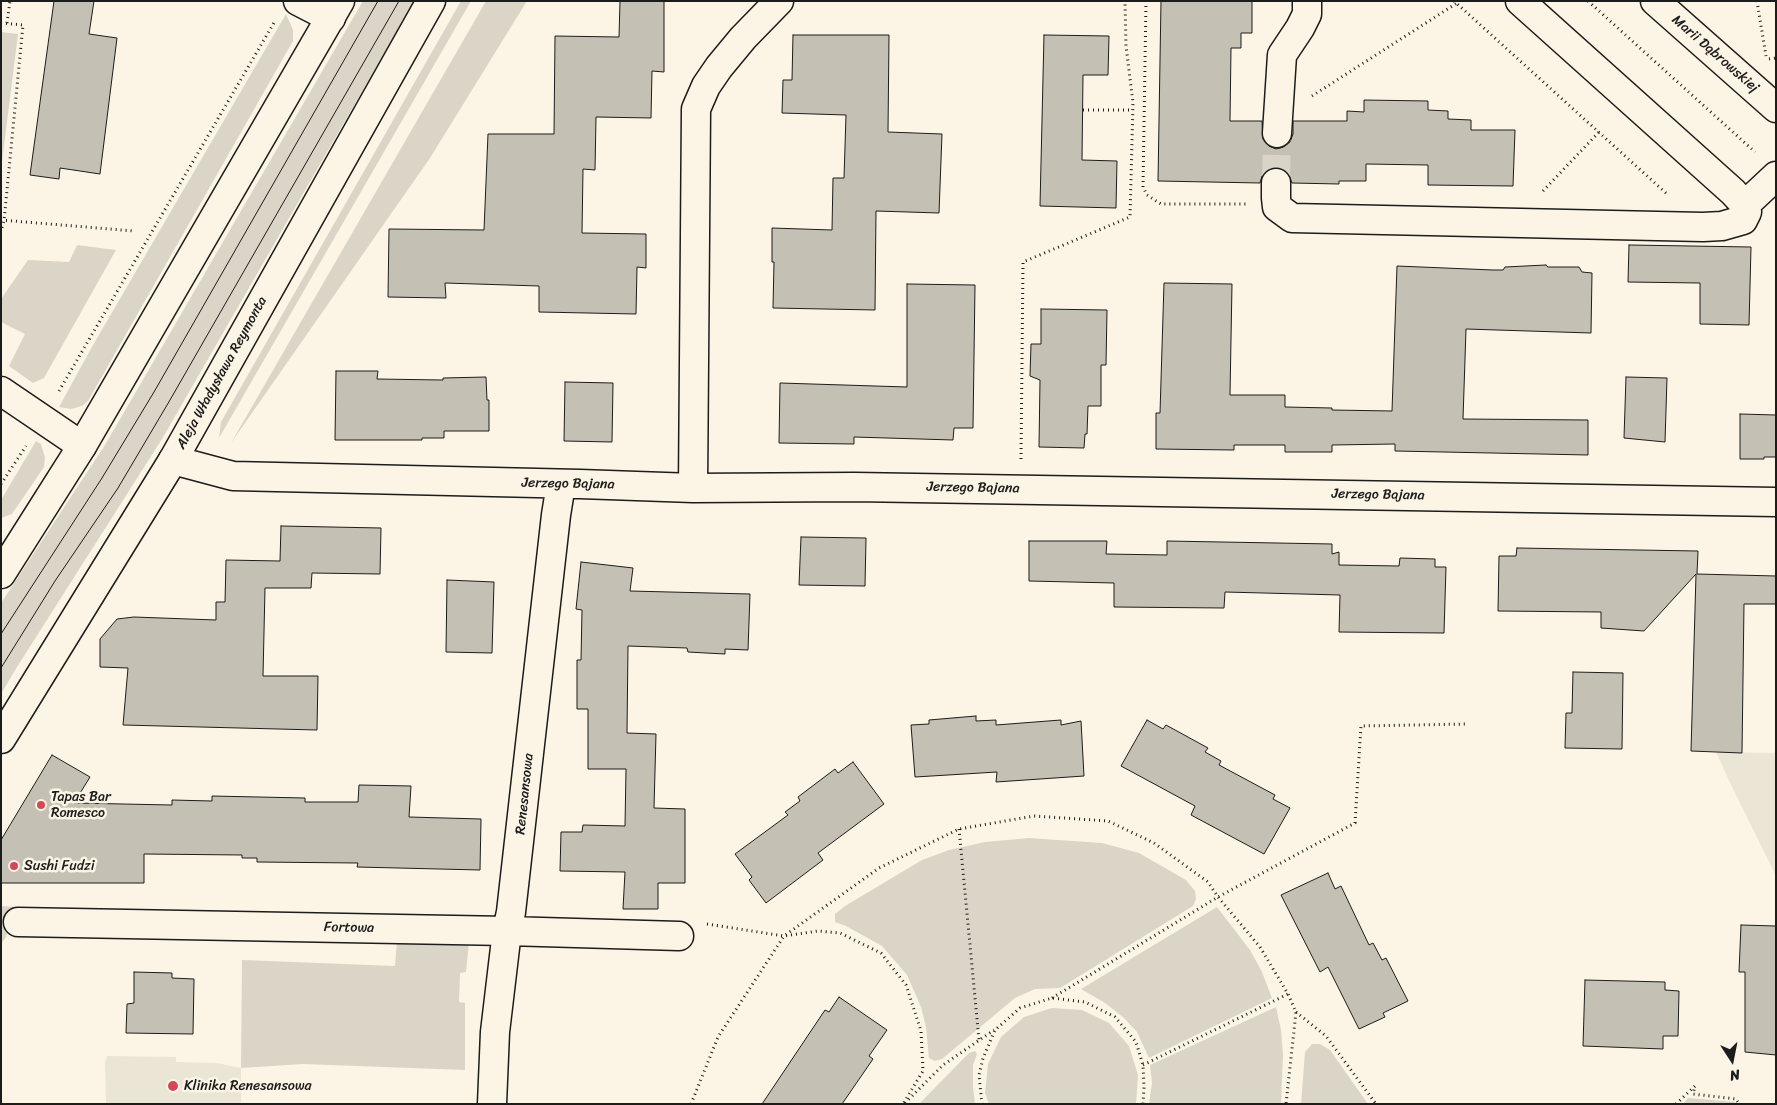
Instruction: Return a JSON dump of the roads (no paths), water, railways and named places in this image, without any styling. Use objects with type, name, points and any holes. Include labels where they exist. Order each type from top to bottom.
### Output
[{"type":"street","points":[[1,574],[82,446],[336,10],[298,1]]},
{"type":"street","name":"Aleja Władysława Reymonta","points":[[1,739],[173,460],[431,1]]},
{"type":"street","points":[[693,488],[696,109],[706,86],[719,66],[779,1]]},
{"type":"street","points":[[1277,133],[1282,55],[1300,28],[1306,14],[1307,1]]},
{"type":"street","points":[[1276,190],[1277,207],[1292,218],[1703,227],[1722,226],[1744,220],[1745,205],[1520,1]]},
{"type":"street","name":"Marii Dąbrowskiej","points":[[1655,1],[1776,108]]},
{"type":"street","points":[[1745,205],[1769,167]]},
{"type":"street","points":[[1,391],[82,446]]},
{"type":"street","name":"Jerzego Bajana","points":[[173,460],[233,476],[693,488],[854,486],[1776,502]]},
{"type":"street","name":"Renesansowa","points":[[492,1104],[495,1032],[507,930],[511,912],[561,484]]},
{"type":"street","name":"Fortowa","points":[[18,922],[507,930],[689,929]]},
{"type":"tunnel","points":[[1276,183],[1277,133]]},
{"type":"tram line","points":[[1,634],[102,478],[154,392],[378,1]]},
{"type":"tram line","points":[[1,668],[55,581],[118,488],[399,1]]},
{"type":"place","name":"Tapas Bar Romesco","points":[[41,805]]},
{"type":"place","name":"Sushi Fudzi","points":[[14,866]]},
{"type":"place","name":"Klinika Renesansowa","points":[[173,1086]]}]
